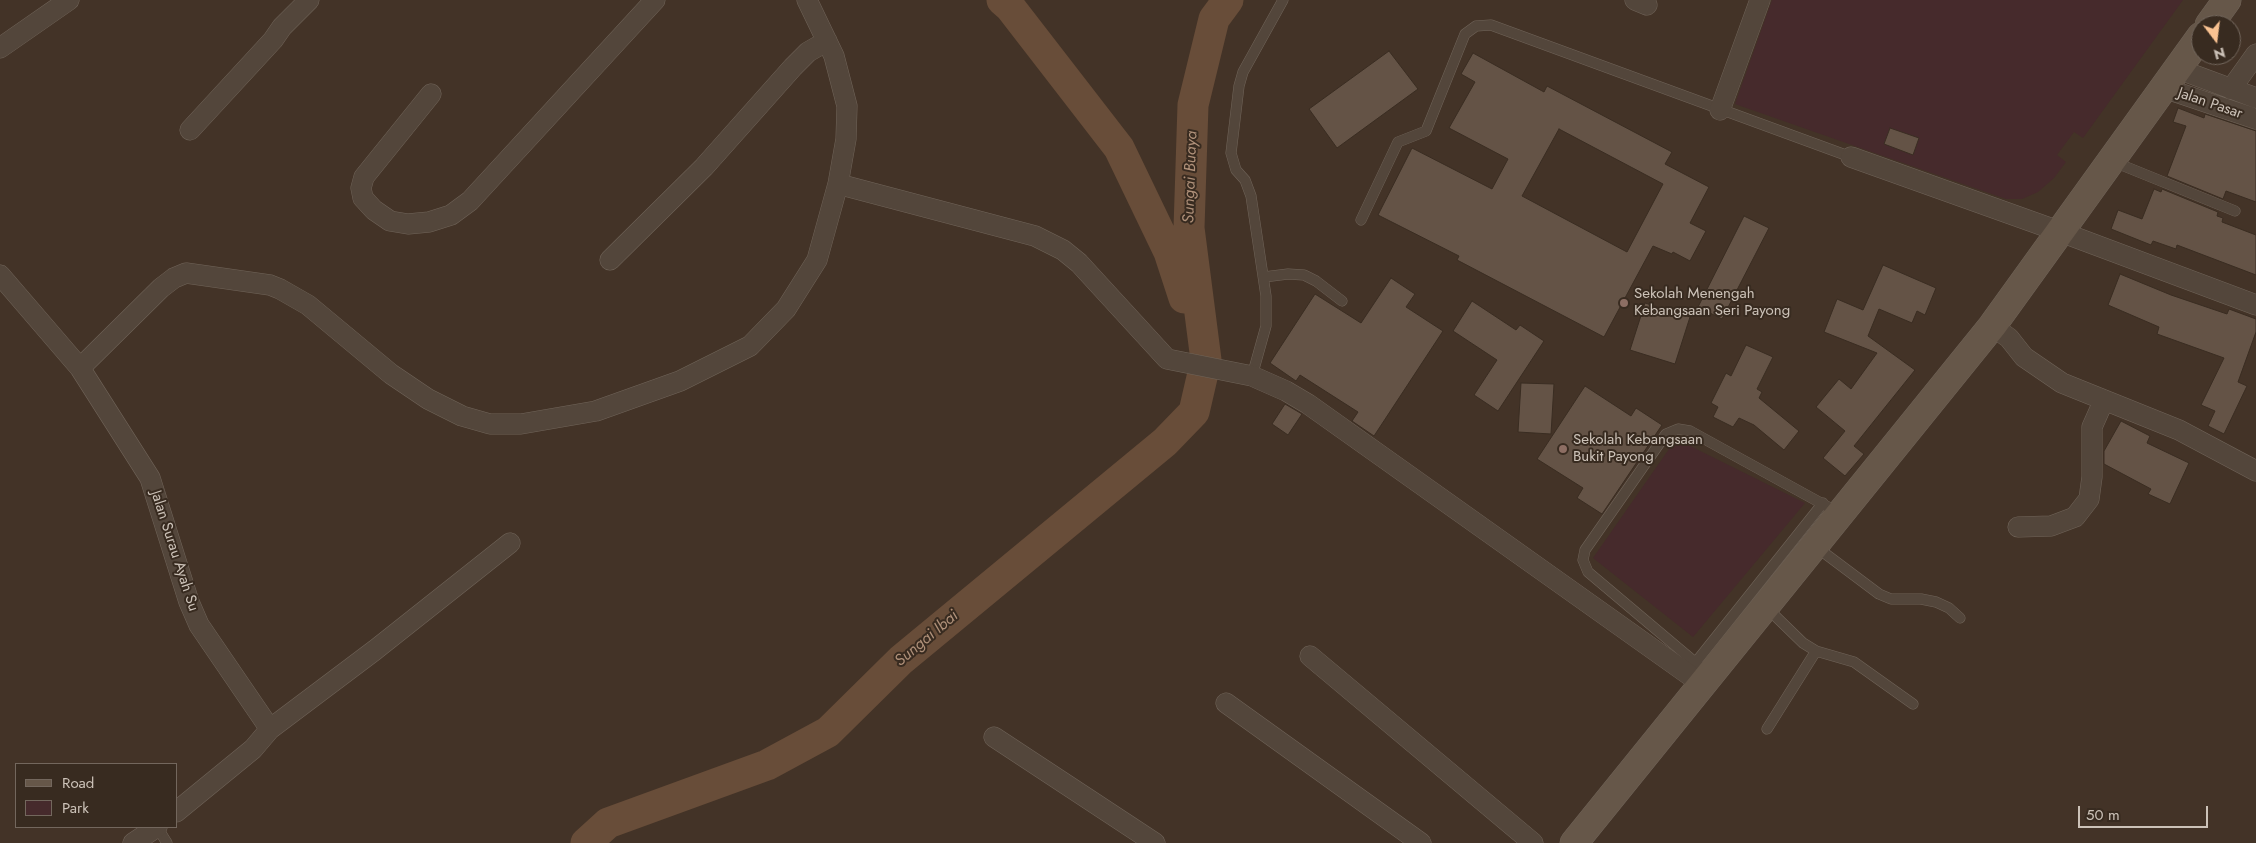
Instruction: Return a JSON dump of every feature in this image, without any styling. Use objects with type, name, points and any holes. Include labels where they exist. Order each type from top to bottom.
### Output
[{"type":"main road","points":[[2216,15],[2227,0]]},
{"type":"main road","points":[[1574,843],[1702,674],[1765,606],[1814,546],[1831,508],[1992,326],[2191,50]]},
{"type":"street","points":[[0,48],[69,0]]},
{"type":"street","points":[[190,130],[273,40],[282,27],[309,0]]},
{"type":"street","points":[[431,94],[364,177],[361,188],[363,198],[374,210],[390,220],[408,224],[429,222],[450,215],[470,201],[655,0]]},
{"type":"street","points":[[80,368],[161,288],[174,278],[186,273],[270,285],[280,289],[308,305],[391,374],[428,399],[462,416],[490,424],[521,424],[596,411],[680,381],[750,346],[786,309],[817,260],[838,184],[846,138],[847,106],[834,56],[807,0]]},
{"type":"street","points":[[1720,110],[1760,0]]},
{"type":"street","points":[[610,260],[704,167],[793,67],[808,52],[827,41]]},
{"type":"street","points":[[2231,89],[2256,54]]},
{"type":"street","name":"Jalan Pasar","points":[[2171,78],[2231,89],[2256,98]]},
{"type":"street","name":"Jalan Pasar","points":[[2171,78],[2256,119]]},
{"type":"street","points":[[1851,157],[2061,232],[2256,305]]},
{"type":"street","points":[[838,184],[1035,236],[1064,250],[1079,263],[1167,359],[1244,374],[1286,391],[1308,404],[1702,674]]},
{"type":"street","name":"Jalan Surau Ayah Su","points":[[0,275],[80,368],[150,478],[189,602],[199,625],[270,729]]},
{"type":"street","points":[[1992,326],[2009,338],[2024,357],[2062,383],[2179,430],[2256,471]]},
{"type":"street","points":[[2018,526],[2051,526],[2075,517],[2089,499],[2092,477],[2092,427],[2104,400]]},
{"type":"street","points":[[178,810],[253,749],[270,729],[375,650],[510,543]]},
{"type":"street","points":[[1310,656],[1533,843]]},
{"type":"street","points":[[1226,703],[1421,843]]},
{"type":"street","points":[[994,737],[1155,843]]},
{"type":"street","points":[[133,843],[156,828]]},
{"type":"lane","points":[[1244,374],[1266,326],[1264,277],[1251,196],[1245,180],[1236,170],[1231,153],[1239,86],[1243,72],[1283,0]]},
{"type":"lane","points":[[1361,220],[1398,142],[1426,131],[1465,34],[1476,26],[1491,25],[1851,157]]},
{"type":"lane","points":[[2112,161],[2235,211]]},
{"type":"lane","points":[[1264,277],[1288,274],[1304,275],[1316,281],[1342,301]]},
{"type":"lane","points":[[1678,430],[1690,431],[1831,508],[1702,674],[1588,572],[1583,560],[1585,550],[1666,434],[1678,430]]},
{"type":"lane","points":[[1814,546],[1879,594],[1891,598],[1921,599],[1936,602],[1949,608],[1960,618]]},
{"type":"lane","points":[[1765,606],[1803,643],[1816,651],[1854,662],[1913,704]]},
{"type":"lane","points":[[1767,729],[1816,651]]},
{"type":"lane","points":[[159,828],[167,843]]},
{"type":"green space","points":[[1772,0],[2183,0],[2083,138],[2074,132],[2057,155],[2066,162],[2054,178],[2038,192],[2022,199],[2006,199],[1735,104]]},
{"type":"green space","points":[[1676,439],[1805,503],[1693,637],[1593,558]]},
{"type":"building","points":[[1389,51],[1418,89],[1337,148],[1309,109]]},
{"type":"building","points":[[1473,53],[1544,92],[1547,86],[1672,152],[1665,164],[1709,187],[1690,223],[1706,231],[1690,261],[1673,252],[1672,254],[1653,246],[1604,337],[1457,260],[1459,256],[1378,215],[1412,148],[1492,189],[1508,159],[1449,128],[1475,82],[1461,74]],"holes":[[[1559,129],[1663,184],[1627,252],[1522,196]]]},
{"type":"building","points":[[2178,108],[2204,118],[2205,114],[2256,131],[2256,202],[2226,191],[2223,199],[2167,176],[2186,126],[2173,122]]},
{"type":"building","points":[[1890,128],[1919,138],[1913,155],[1884,144]]},
{"type":"building","points":[[2154,189],[2161,192],[2162,189],[2218,212],[2217,216],[2223,218],[2222,222],[2256,235],[2256,275],[2177,245],[2176,249],[2153,241],[2151,245],[2111,229],[2118,210],[2142,219]]},
{"type":"building","points":[[1744,216],[1769,228],[1722,319],[1698,307]]},
{"type":"building","points":[[1883,265],[1936,288],[1925,315],[1917,311],[1912,323],[1879,309],[1868,336],[1915,370],[1854,446],[1864,454],[1845,476],[1823,458],[1845,431],[1816,407],[1839,379],[1851,389],[1877,353],[1824,332],[1837,299],[1863,310]]},
{"type":"building","points":[[2120,274],[2171,295],[2227,314],[2229,309],[2256,319],[2256,332],[2238,382],[2247,386],[2224,434],[2208,426],[2215,411],[2201,405],[2224,358],[2157,334],[2159,327],[2108,305]]},
{"type":"building","points":[[1391,278],[1415,294],[1406,307],[1443,331],[1374,436],[1352,421],[1358,412],[1300,375],[1296,381],[1270,363],[1315,294],[1361,323]]},
{"type":"building","points":[[1472,301],[1516,330],[1520,325],[1544,341],[1498,411],[1474,395],[1497,360],[1453,331]]},
{"type":"building","points":[[1645,303],[1690,317],[1675,364],[1630,350]]},
{"type":"building","points":[[1746,345],[1773,357],[1757,389],[1762,392],[1759,398],[1799,431],[1784,450],[1754,425],[1739,418],[1733,427],[1713,417],[1718,407],[1711,403],[1726,373],[1731,376]]},
{"type":"building","points":[[1521,383],[1554,384],[1551,434],[1518,432]]},
{"type":"building","points":[[1585,386],[1631,416],[1636,408],[1662,425],[1602,514],[1577,498],[1583,488],[1537,459]]},
{"type":"building","points":[[1285,404],[1302,414],[1288,435],[1272,424]]},
{"type":"building","points":[[2121,421],[2150,436],[2147,443],[2189,463],[2170,504],[2148,494],[2151,489],[2104,464],[2104,451]]},
{"type":"waterway","points":[[1002,0],[1010,7],[1119,148],[1169,252],[1184,298]]},
{"type":"waterway","name":"Sungai Ibai","points":[[586,843],[608,823],[767,765],[828,732],[901,660],[1165,442],[1194,412],[1206,360],[1189,228],[1193,105],[1214,19],[1228,0]]},
{"type":"place","name":"Sekolah Menengah Kebangsaan Seri Payong","points":[[1624,303]]},
{"type":"place","name":"Sekolah Kebangsaan Bukit Payong","points":[[1563,449]]},
{"type":"water label","name":"Sungai Buaya","points":[[1191,177]]}]
